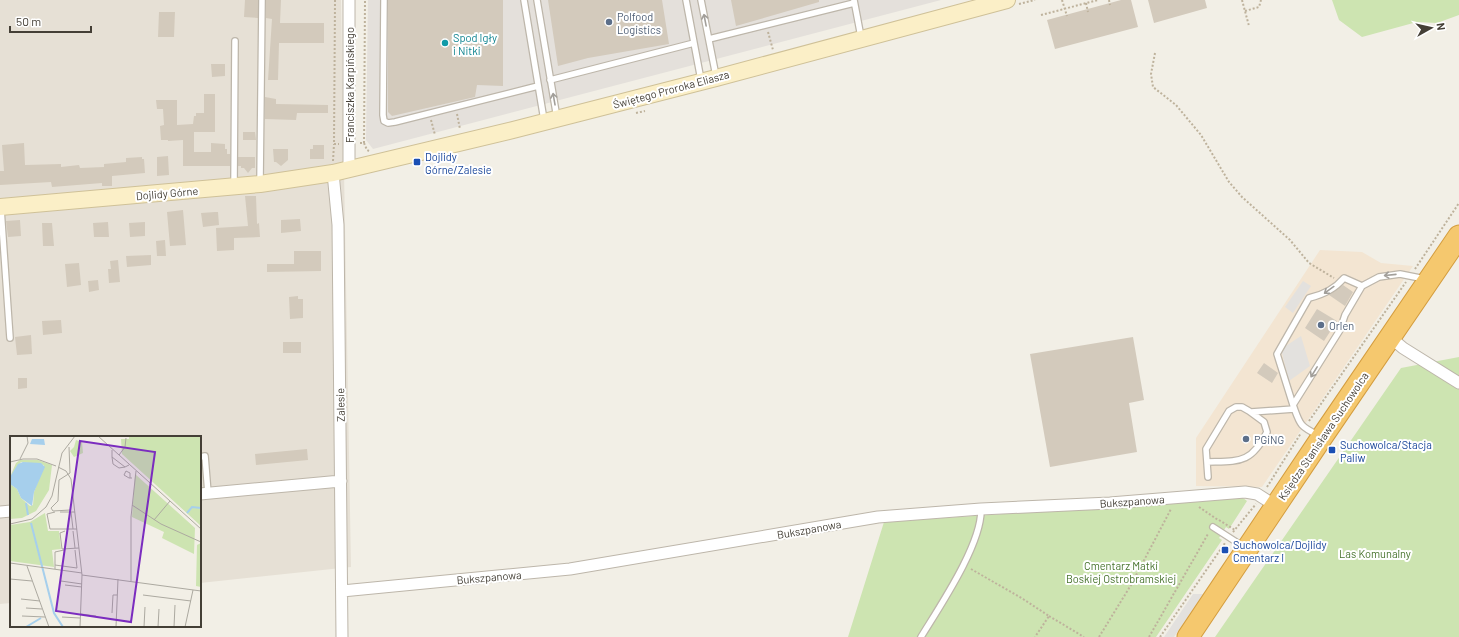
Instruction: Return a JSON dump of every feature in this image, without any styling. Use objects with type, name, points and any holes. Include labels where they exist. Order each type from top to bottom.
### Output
[{"type":"highway","name":"Księdza Stanisława Suchowolca","points":[[1188,637],[1459,236]]},
{"type":"street","name":"Franciszka Karpińskiego","points":[[349,0],[349,170]]},
{"type":"street","name":"Świętego Proroka Eliasza","points":[[333,173],[551,120],[1007,0]]},
{"type":"street","name":"Dojlidy Górne","points":[[1,207],[234,187],[333,173]]},
{"type":"street","name":"Zalesie","points":[[333,173],[338,225],[342,637]]},
{"type":"street","points":[[1390,337],[1403,348],[1459,383]]},
{"type":"street","points":[[204,494],[341,481]]},
{"type":"street","name":"Bukszpanowa","points":[[342,591],[570,570],[878,517],[982,509],[1110,503],[1245,492],[1257,494],[1276,506]]},
{"type":"lane","points":[[260,184],[262,0]]},
{"type":"lane","points":[[384,0],[384,121],[388,123],[396,122],[538,86]]},
{"type":"lane","points":[[524,0],[538,86],[551,120]]},
{"type":"lane","points":[[537,0],[550,80],[551,120]]},
{"type":"lane","points":[[686,0],[694,43],[709,79]]},
{"type":"lane","points":[[701,0],[709,39],[709,79]]},
{"type":"lane","points":[[709,39],[854,1],[862,39]]},
{"type":"lane","points":[[234,187],[235,41]]},
{"type":"lane","points":[[550,80],[694,43]]},
{"type":"lane","points":[[1,207],[10,338]]},
{"type":"lane","points":[[1294,407],[1340,330],[1345,315],[1362,286],[1379,277],[1400,274],[1429,280]]},
{"type":"lane","points":[[1322,437],[1304,428],[1299,422],[1277,354],[1309,298],[1322,295],[1341,282],[1344,278],[1362,286]]},
{"type":"lane","points":[[1207,462],[1233,461],[1248,457],[1256,450],[1267,432],[1264,422],[1242,407],[1236,407],[1229,411],[1206,450],[1208,477]]},
{"type":"lane","points":[[1251,412],[1294,407]]},
{"type":"lane","points":[[201,457],[205,456],[204,494]]},
{"type":"lane","points":[[921,637],[963,564],[979,528],[982,509]]},
{"type":"lane","points":[[1213,527],[1248,549]]},
{"type":"path","points":[[335,0],[334,144],[364,143]]},
{"type":"path","points":[[365,0],[364,143],[367,150],[372,152]]},
{"type":"path","points":[[1062,0],[1067,16]]},
{"type":"path","points":[[1041,16],[1098,0]]},
{"type":"path","points":[[1108,0],[1110,5]]},
{"type":"path","points":[[1242,0],[1249,26]]},
{"type":"path","points":[[1245,11],[1259,7],[1261,0]]},
{"type":"path","points":[[1086,3],[1088,12]]},
{"type":"path","points":[[766,25],[773,50],[780,48]]},
{"type":"path","points":[[1156,53],[1151,74],[1153,87],[1176,105],[1201,135],[1229,182],[1242,197],[1290,240],[1309,263],[1341,282]]},
{"type":"path","points":[[454,131],[460,130],[458,118]]},
{"type":"path","points":[[433,125],[435,136],[441,134]]},
{"type":"path","points":[[1099,637],[1131,585],[1173,506]]},
{"type":"path","points":[[1197,506],[1235,530]]},
{"type":"path","points":[[1149,637],[1177,586],[1218,520]]},
{"type":"path","points":[[963,564],[1084,637]]},
{"type":"path","points":[[1035,637],[1049,616]]},
{"type":"shaded area","points":[[0,0],[341,0],[351,567],[201,583],[201,436],[10,436],[10,603],[0,604]]},
{"type":"shaded area","points":[[368,0],[941,0],[373,149],[366,140]]},
{"type":"shaded area","points":[[1320,250],[1362,252],[1381,263],[1413,266],[1262,487],[1196,486],[1196,438]]},
{"type":"shaded area","points":[[1303,281],[1311,286],[1293,313],[1285,307]]},
{"type":"shaded area","points":[[1301,336],[1310,366],[1289,381],[1281,349]]},
{"type":"shaded area","points":[[1193,594],[1203,594],[1174,637],[1164,637]]},
{"type":"green space","points":[[1332,0],[1459,0],[1459,15],[1437,23],[1417,22],[1362,37],[1339,20]]},
{"type":"green space","name":"Las Komunalny","points":[[1459,357],[1459,637],[1215,637],[1401,368]]},
{"type":"green space","name":"Cmentarz Matki Boskiej Ostrobramskiej","points":[[1243,498],[1247,501],[1229,529],[1226,527],[1219,538],[1222,540],[1156,637],[848,637],[884,522]]},
{"type":"building","points":[[245,0],[258,0],[258,18],[244,17]]},
{"type":"building","points":[[266,0],[281,0],[280,23],[324,23],[324,43],[279,43],[278,80],[268,80],[272,19],[266,18]]},
{"type":"building","name":"Spod Igły i Nitki","points":[[388,0],[503,0],[503,86],[477,85],[475,97],[392,116],[388,112]]},
{"type":"building","name":"Polfood Logistics","points":[[548,0],[662,0],[669,44],[588,58],[558,66]]},
{"type":"building","points":[[731,0],[819,0],[819,2],[736,26]]},
{"type":"building","points":[[1121,0],[1131,0],[1138,27],[1055,49],[1047,20]]},
{"type":"building","points":[[1148,0],[1205,0],[1207,8],[1154,23]]},
{"type":"building","points":[[159,12],[175,12],[174,37],[158,37]]},
{"type":"building","points":[[211,64],[225,64],[225,76],[212,77]]},
{"type":"building","points":[[204,94],[215,94],[215,132],[194,132],[194,152],[211,152],[211,143],[225,144],[227,154],[230,154],[230,166],[183,166],[183,140],[161,140],[160,126],[164,125],[163,109],[157,109],[156,100],[177,100],[177,125],[193,124],[196,113],[204,113]]},
{"type":"building","points":[[265,97],[276,99],[276,104],[328,105],[328,113],[297,113],[296,120],[265,119]]},
{"type":"building","points":[[243,132],[255,132],[256,140],[243,140]]},
{"type":"building","points":[[24,143],[25,165],[61,164],[61,167],[79,165],[80,168],[104,167],[104,164],[126,162],[126,158],[142,157],[142,159],[144,159],[145,173],[112,176],[112,186],[102,186],[102,183],[52,187],[51,182],[0,185],[0,171],[4,171],[2,145]]},
{"type":"building","points":[[313,145],[324,145],[324,159],[310,159],[310,149],[313,149]]},
{"type":"building","points":[[273,149],[288,149],[288,160],[281,166],[274,162]]},
{"type":"building","points":[[168,156],[169,175],[157,176],[157,157]]},
{"type":"building","points":[[238,157],[255,157],[255,168],[252,168],[248,173],[244,168],[238,166]]},
{"type":"building","points":[[245,196],[256,196],[257,224],[259,223],[260,237],[234,238],[234,250],[217,251],[216,228],[248,226]]},
{"type":"building","points":[[183,210],[186,245],[170,246],[167,212]]},
{"type":"building","points":[[218,212],[219,225],[203,227],[201,213]]},
{"type":"building","points":[[300,219],[301,231],[281,233],[281,220]]},
{"type":"building","points":[[20,220],[21,236],[8,237],[6,221]]},
{"type":"building","points":[[108,222],[109,237],[94,237],[93,223]]},
{"type":"building","points":[[145,222],[145,236],[130,237],[129,223]]},
{"type":"building","points":[[42,223],[52,223],[54,246],[43,246]]},
{"type":"building","points":[[165,240],[166,256],[157,256],[156,241]]},
{"type":"building","points":[[294,251],[321,251],[321,271],[267,272],[267,264],[294,264]]},
{"type":"building","points":[[151,255],[151,265],[127,267],[126,256]]},
{"type":"building","points":[[118,260],[120,282],[109,283],[108,269],[111,269],[110,261]]},
{"type":"building","points":[[79,263],[81,285],[67,287],[65,264]]},
{"type":"building","points":[[98,280],[99,290],[89,292],[88,281]]},
{"type":"building","points":[[1343,285],[1353,292],[1345,306],[1329,295]]},
{"type":"building","points":[[298,296],[298,299],[303,299],[303,318],[290,319],[289,297]]},
{"type":"building","name":"Orlen","points":[[1317,309],[1337,321],[1324,341],[1305,328]]},
{"type":"building","points":[[61,320],[62,333],[43,335],[42,321]]},
{"type":"building","points":[[31,335],[32,354],[17,355],[15,337]]},
{"type":"building","points":[[1133,337],[1144,400],[1129,403],[1137,452],[1050,467],[1030,354]]},
{"type":"building","points":[[283,342],[301,342],[301,353],[283,353]]},
{"type":"building","points":[[1264,363],[1278,373],[1272,383],[1257,373]]},
{"type":"building","points":[[18,378],[27,378],[27,388],[18,389]]},
{"type":"building","points":[[307,449],[308,460],[256,465],[255,454]]},
{"type":"place","name":"Polfood Logistics","points":[[609,22]]},
{"type":"place","name":"Spod Igły i Nitki","points":[[445,43]]},
{"type":"place","name":"Dojlidy Górne/Zalesie","points":[[417,162]]},
{"type":"place","name":"Orlen","points":[[1321,325]]},
{"type":"place","name":"PGiNG","points":[[1246,439]]},
{"type":"place","name":"Suchowolca/Stacja Paliw","points":[[1332,450]]},
{"type":"place","name":"Suchowolca/Dojlidy Cmentarz I","points":[[1225,550]]}]
